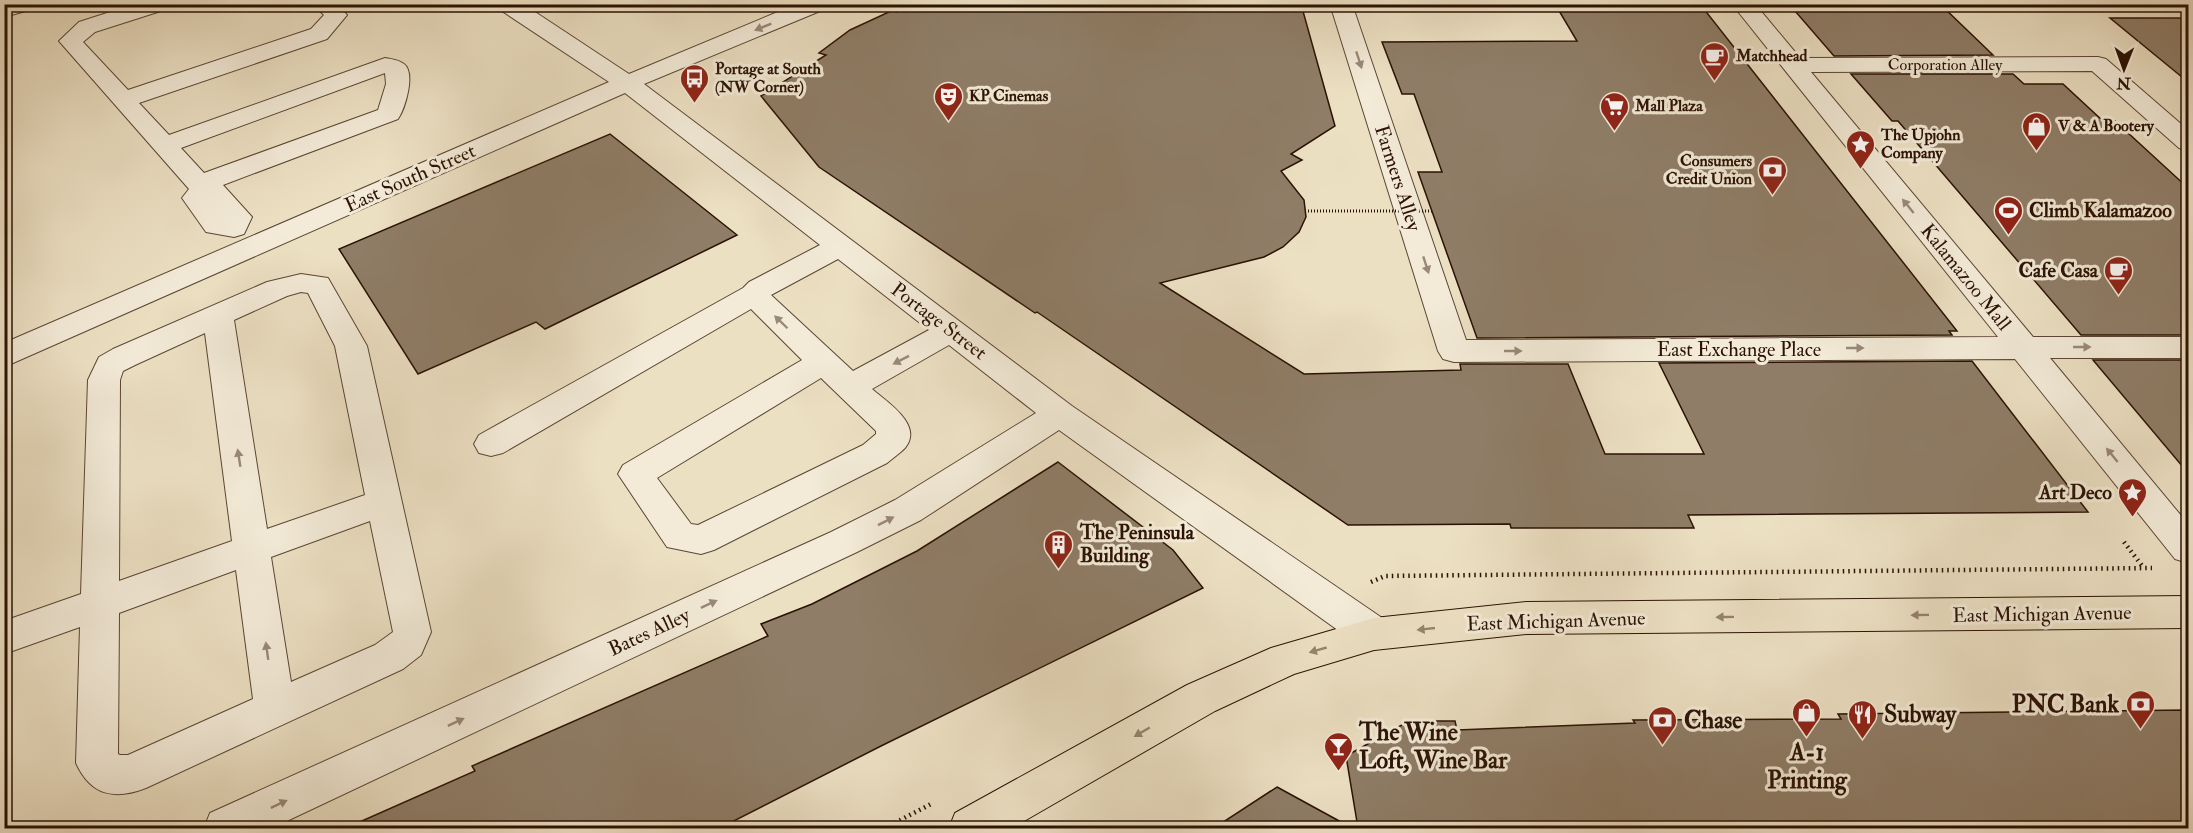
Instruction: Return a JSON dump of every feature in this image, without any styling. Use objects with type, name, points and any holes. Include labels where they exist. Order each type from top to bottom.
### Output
[{"type":"main road","name":"East Michigan Avenue","points":[[971,828],[1201,698],[1285,660],[1374,634],[1527,618],[2188,612]]},
{"type":"street","points":[[4,10],[25,4]]},
{"type":"street","points":[[159,4],[87,27],[70,41],[202,186]]},
{"type":"street","points":[[123,100],[319,34],[336,15],[324,4]]},
{"type":"street","name":"Portage Street","points":[[507,4],[627,83],[1060,414],[1374,634]]},
{"type":"street","name":"East South Street","points":[[4,356],[243,238],[818,4]]},
{"type":"street","name":"Farmers Alley","points":[[1341,4],[1454,351]]},
{"type":"street","name":"Kalamazoo Mall","points":[[1743,4],[2188,549]]},
{"type":"street","name":"Corporation Alley","points":[[1792,65],[2098,64],[2179,127]]},
{"type":"street","points":[[165,146],[385,65],[396,69],[398,84],[389,114],[202,186],[196,198],[216,225],[243,238]]},
{"type":"street","points":[[2179,127],[2188,143]]},
{"type":"street","points":[[491,444],[754,295],[759,289],[841,246]]},
{"type":"street","points":[[301,283],[318,285],[351,346],[412,632],[406,643],[389,657],[131,774],[114,776],[97,763],[104,380],[110,365],[124,357],[218,316],[277,289],[301,283]]},
{"type":"street","points":[[754,295],[893,427],[893,439],[875,454],[701,540],[680,537],[635,474],[823,362]]},
{"type":"street","points":[[218,316],[275,709]]},
{"type":"street","points":[[850,387],[951,331]]},
{"type":"street","name":"East Exchange Place","points":[[1454,351],[2023,346],[2188,347]]},
{"type":"street","name":"Bates Alley","points":[[226,828],[908,510],[1060,414]]},
{"type":"street","points":[[4,638],[384,502]]},
{"type":"path","points":[[1305,211],[1432,211]]},
{"type":"path","points":[[2124,542],[2143,567]]},
{"type":"building","points":[[914,4],[1301,4],[1335,126],[1291,154],[1302,160],[1281,171],[1304,200],[1306,217],[1299,232],[1283,247],[1264,257],[1160,283],[1304,374],[1461,370],[1460,364],[1568,364],[1605,454],[1704,454],[1659,363],[1972,361],[2088,512],[1688,515],[1694,528],[1511,528],[1510,524],[1348,525],[1037,312],[1035,313],[819,167],[761,96],[826,55],[819,53],[850,30],[893,10],[897,12]]},
{"type":"building","points":[[1555,4],[1700,4],[1957,331],[1949,331],[1952,335],[1477,338],[1418,172],[1442,172],[1414,94],[1402,94],[1382,42],[1577,41]]},
{"type":"building","points":[[1789,4],[1942,6],[1993,55],[1834,56]]},
{"type":"building","points":[[2110,18],[2188,18],[2188,82]]},
{"type":"building","points":[[1851,74],[2013,74],[2024,84],[2063,84],[2103,121],[2115,121],[2188,188],[2188,335],[2081,335],[1898,121],[1892,121]]},
{"type":"building","points":[[610,134],[737,235],[545,329],[536,322],[418,374],[339,249]]},
{"type":"building","points":[[2093,360],[2188,360],[2188,473]]},
{"type":"building","points":[[1058,462],[1173,550],[1203,588],[720,828],[346,828],[475,771],[472,766],[768,636],[761,624],[812,604],[917,551]]},
{"type":"building","points":[[2188,710],[2188,828],[1358,828],[1346,756],[1409,721],[1455,721],[1457,730],[1635,723],[1633,720],[1841,719],[1838,714]]},
{"type":"building","points":[[1277,787],[1352,828],[1214,828]]},
{"type":"place","name":"Matchhead","points":[[1715,82]]},
{"type":"place","name":"Portage at South (NW Corner)","points":[[694,104]]},
{"type":"place","name":"KP Cinemas","points":[[948,122]]},
{"type":"place","name":"Mall Plaza","points":[[1614,132]]},
{"type":"place","name":"V & A Bootery","points":[[2037,152]]},
{"type":"place","name":"The Upjohn Company","points":[[1860,170]]},
{"type":"place","name":"Consumers Credit Union","points":[[1773,196]]},
{"type":"place","name":"Climb Kalamazoo","points":[[2008,236]]},
{"type":"place","name":"Cafe Casa","points":[[2119,296]]},
{"type":"place","name":"Art Deco","points":[[2133,518]]},
{"type":"place","name":"The Peninsula Building","points":[[1059,570]]},
{"type":"place","name":"PNC Bank","points":[[2140,730]]},
{"type":"place","name":"A-1 Printing","points":[[1807,738]]},
{"type":"place","name":"Subway","points":[[1863,740]]},
{"type":"place","name":"Chase","points":[[1663,746]]},
{"type":"place","name":"The Wine Loft, Wine Bar","points":[[1338,772]]}]
